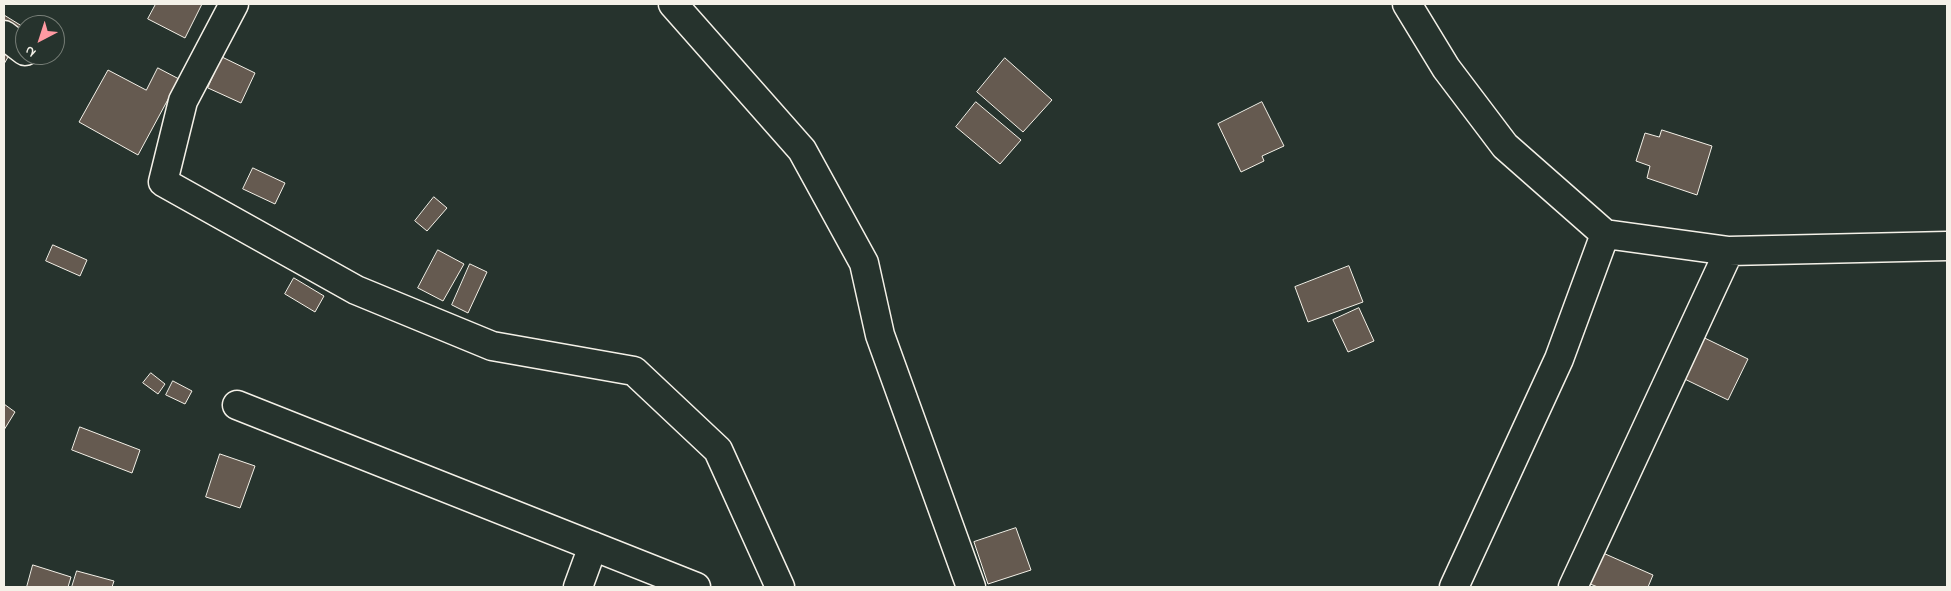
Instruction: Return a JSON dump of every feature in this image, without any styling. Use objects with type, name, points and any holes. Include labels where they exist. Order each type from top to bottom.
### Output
[{"type":"street","points":[[234,4],[183,101],[163,182],[356,290],[492,346],[634,371],[718,450],[780,587]]},
{"type":"street","points":[[673,4],[802,150],[864,263],[880,335],[971,587]]},
{"type":"street","points":[[1407,4],[1446,68],[1505,146],[1605,234],[1729,251],[1947,246]]},
{"type":"street","points":[[4,36],[15,44]]},
{"type":"street","points":[[1454,587],[1559,358],[1605,234]]},
{"type":"street","points":[[1573,587],[1729,251]]},
{"type":"street","points":[[238,405],[696,587]]},
{"type":"street","points":[[578,587],[593,546]]},
{"type":"building","points":[[156,4],[202,4],[185,38],[148,19]]},
{"type":"building","points":[[4,15],[15,22],[15,45],[4,64]]},
{"type":"building","points":[[222,57],[255,73],[241,103],[208,88]]},
{"type":"building","points":[[1005,58],[1052,100],[1023,132],[977,92]]},
{"type":"building","points":[[158,68],[179,79],[138,155],[79,122],[108,70],[146,90]]},
{"type":"building","points":[[976,102],[1021,140],[1000,164],[956,127]]},
{"type":"building","points":[[1262,102],[1284,146],[1262,156],[1264,161],[1241,172],[1218,124]]},
{"type":"building","points":[[1662,130],[1712,146],[1697,195],[1647,178],[1650,166],[1636,161],[1645,133],[1659,137]]},
{"type":"building","points":[[253,168],[285,183],[275,204],[243,189]]},
{"type":"building","points":[[434,197],[447,208],[427,231],[415,221]]},
{"type":"building","points":[[53,245],[87,260],[80,276],[46,261]]},
{"type":"building","points":[[438,250],[464,264],[443,301],[418,288]]},
{"type":"building","points":[[470,264],[487,272],[468,313],[452,305]]},
{"type":"building","points":[[1349,266],[1363,302],[1308,322],[1295,287]]},
{"type":"building","points":[[294,278],[324,296],[315,312],[285,294]]},
{"type":"building","points":[[1359,308],[1374,341],[1348,352],[1333,320]]},
{"type":"building","points":[[1686,329],[1748,359],[1728,400],[1666,370]]},
{"type":"building","points":[[151,373],[165,384],[158,394],[143,383]]},
{"type":"building","points":[[173,381],[192,391],[185,404],[166,395]]},
{"type":"building","points":[[4,404],[15,412],[4,430]]},
{"type":"building","points":[[80,427],[140,450],[132,473],[72,450]]},
{"type":"building","points":[[220,454],[255,466],[240,508],[206,497]]},
{"type":"building","points":[[1016,528],[1031,570],[988,584],[974,542]]},
{"type":"building","points":[[1603,553],[1653,575],[1648,587],[1598,587],[1590,584]]},
{"type":"building","points":[[33,565],[71,577],[68,587],[27,587]]},
{"type":"building","points":[[77,571],[114,581],[112,587],[72,587]]}]
